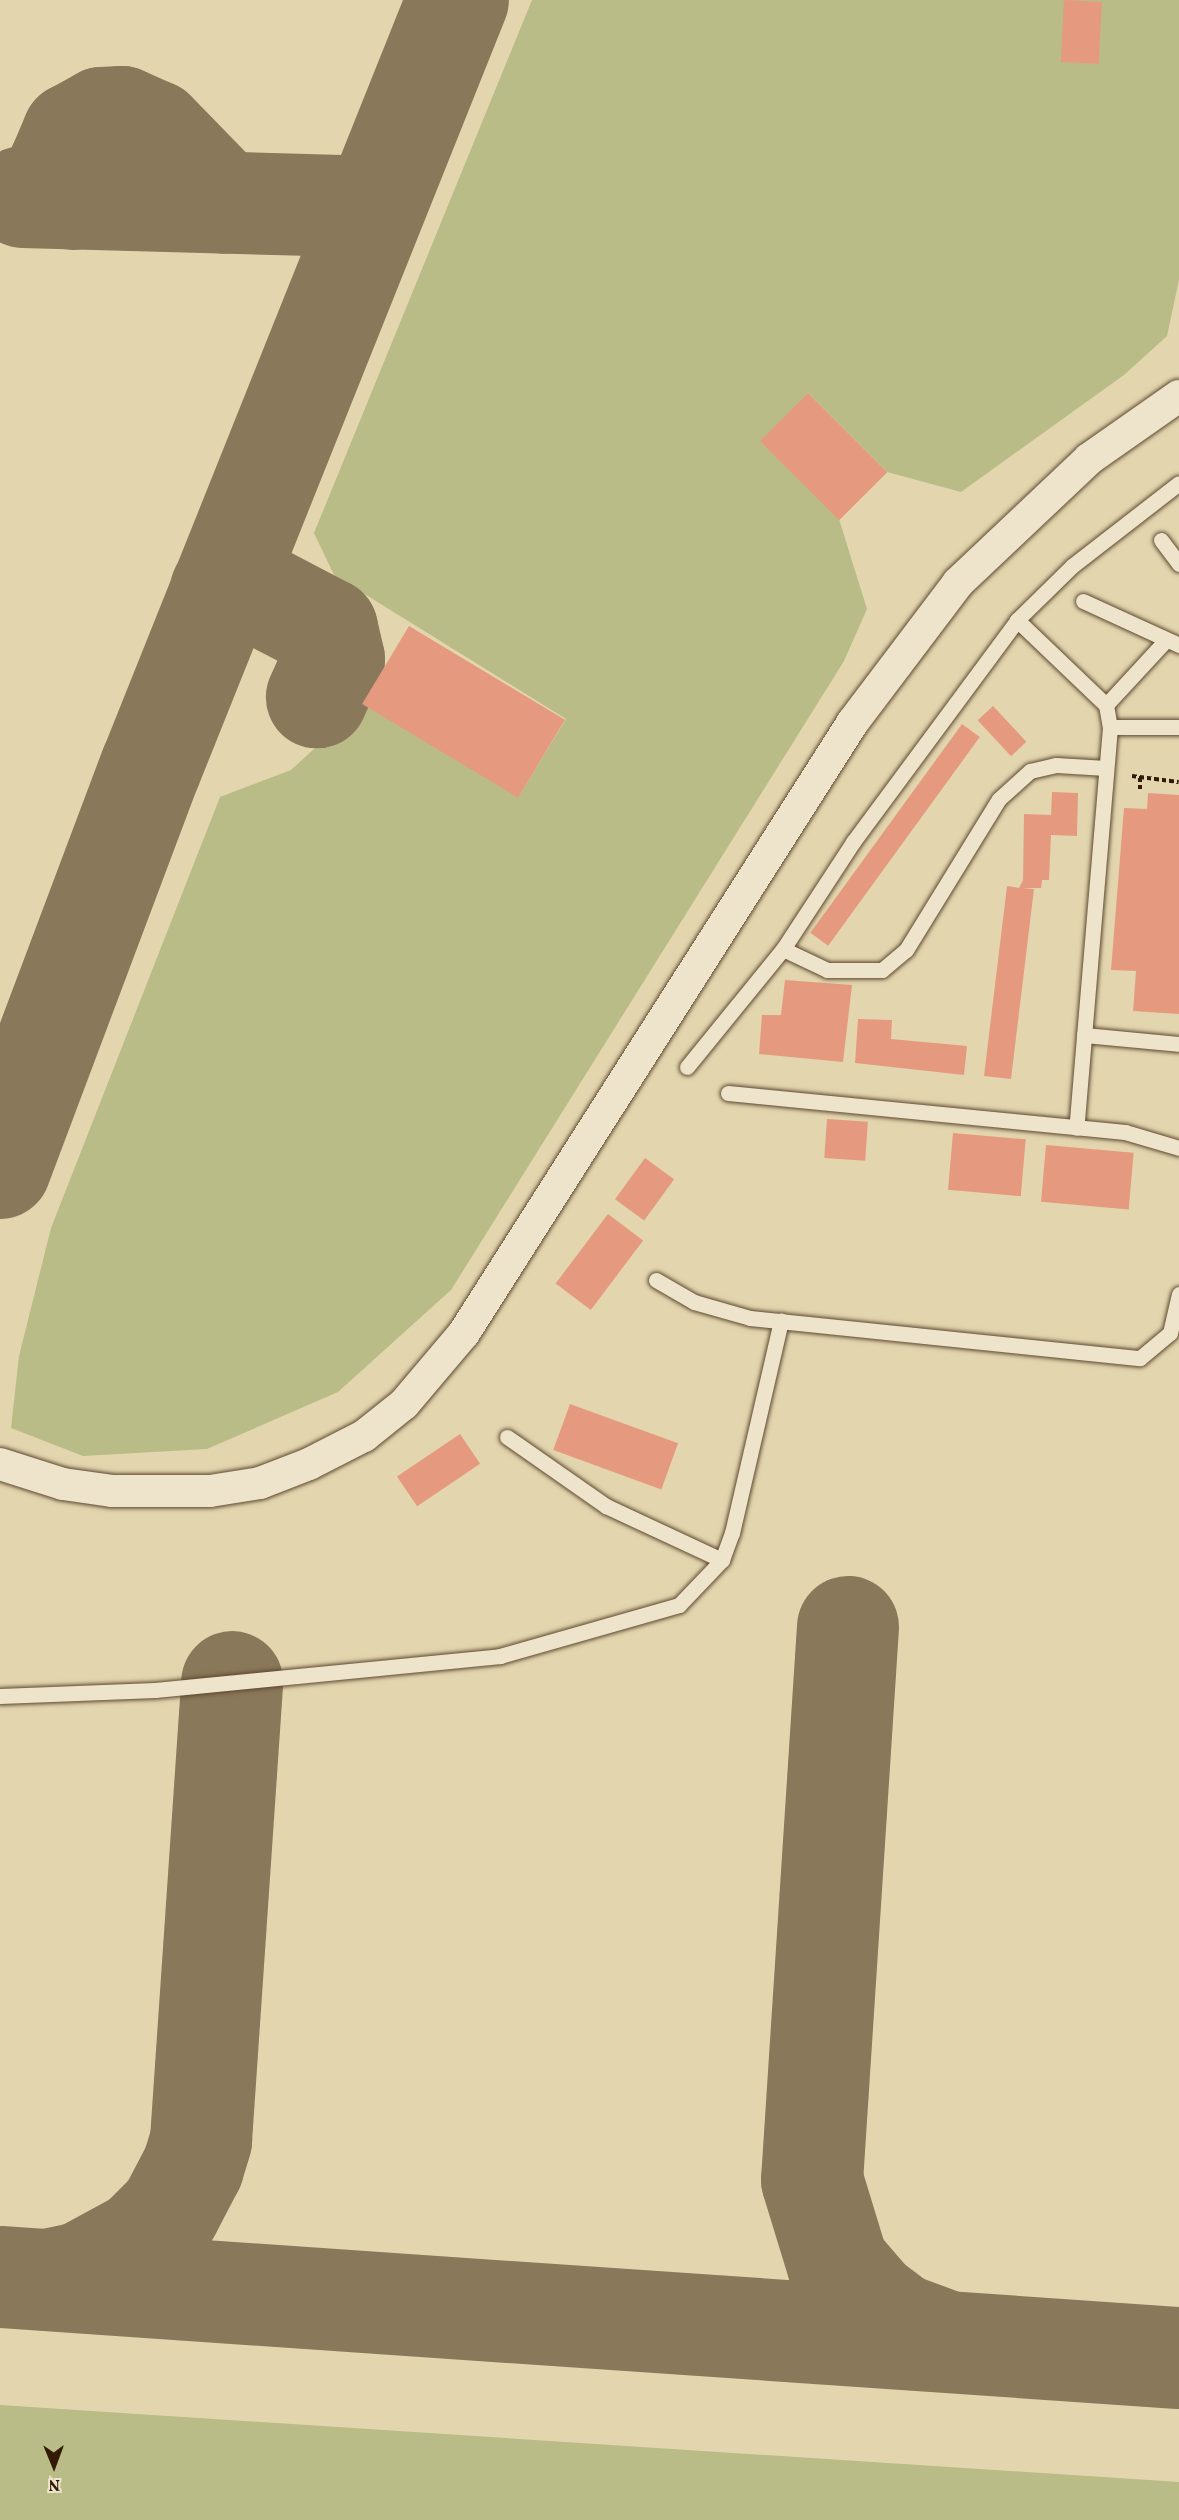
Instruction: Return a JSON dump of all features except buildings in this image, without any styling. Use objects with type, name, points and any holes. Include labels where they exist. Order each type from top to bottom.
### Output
[{"type":"street","points":[[0,1464],[63,1484],[112,1491],[210,1491],[260,1483],[309,1464],[364,1436],[404,1404],[464,1334],[853,722],[958,583],[1089,459],[1179,396]]},
{"type":"lane","points":[[687,1067],[783,949],[854,842],[1017,620],[1072,566],[1179,483]]},
{"type":"lane","points":[[1161,540],[1179,564]]},
{"type":"lane","points":[[1083,601],[1173,643],[1106,705]]},
{"type":"lane","points":[[1017,620],[1106,705],[1110,727],[1076,1128]]},
{"type":"lane","points":[[1110,727],[1179,727]]},
{"type":"lane","points":[[783,949],[827,970],[882,970],[906,950],[999,799],[1030,771],[1056,765],[1106,768]]},
{"type":"lane","points":[[1083,1035],[1179,1044]]},
{"type":"lane","points":[[728,1093],[1125,1132],[1179,1149]]},
{"type":"lane","points":[[656,1280],[694,1302],[781,1321],[1140,1358],[1170,1333],[1179,1294]]},
{"type":"lane","points":[[0,1696],[155,1690],[500,1656],[679,1605],[723,1560],[781,1321]]},
{"type":"lane","points":[[507,1437],[606,1506],[723,1560]]},
{"type":"path","points":[[1106,768],[1140,778],[1179,782]]},
{"type":"path","points":[[1140,778],[1140,789]]},
{"type":"green space","points":[[532,0],[1179,0],[1179,280],[1167,336],[1124,375],[961,492],[887,472],[808,393],[761,442],[839,519],[867,609],[844,661],[451,1290],[338,1392],[207,1449],[83,1456],[11,1428],[19,1356],[51,1228],[220,797],[291,770],[363,704],[519,796],[566,719],[334,575],[314,533]]},
{"type":"green space","points":[[0,2405],[1179,2482],[1179,2520],[0,2520]]},
{"type":"taxiway","points":[[0,1168],[151,767],[458,0]]},
{"type":"taxiway","points":[[73,199],[59,167],[73,134],[102,118],[122,117],[154,131],[224,203]]},
{"type":"taxiway","points":[[23,197],[350,206],[367,226]]},
{"type":"taxiway","points":[[221,590],[258,593],[327,629],[334,659],[317,697]]},
{"type":"taxiway","points":[[848,1627],[812,2180],[838,2265],[870,2302],[899,2324],[945,2341]]},
{"type":"taxiway","points":[[48,2280],[81,2273],[140,2241],[170,2211],[193,2167],[201,2140],[232,1682]]},
{"type":"taxiway","points":[[0,2277],[1179,2358]]}]
